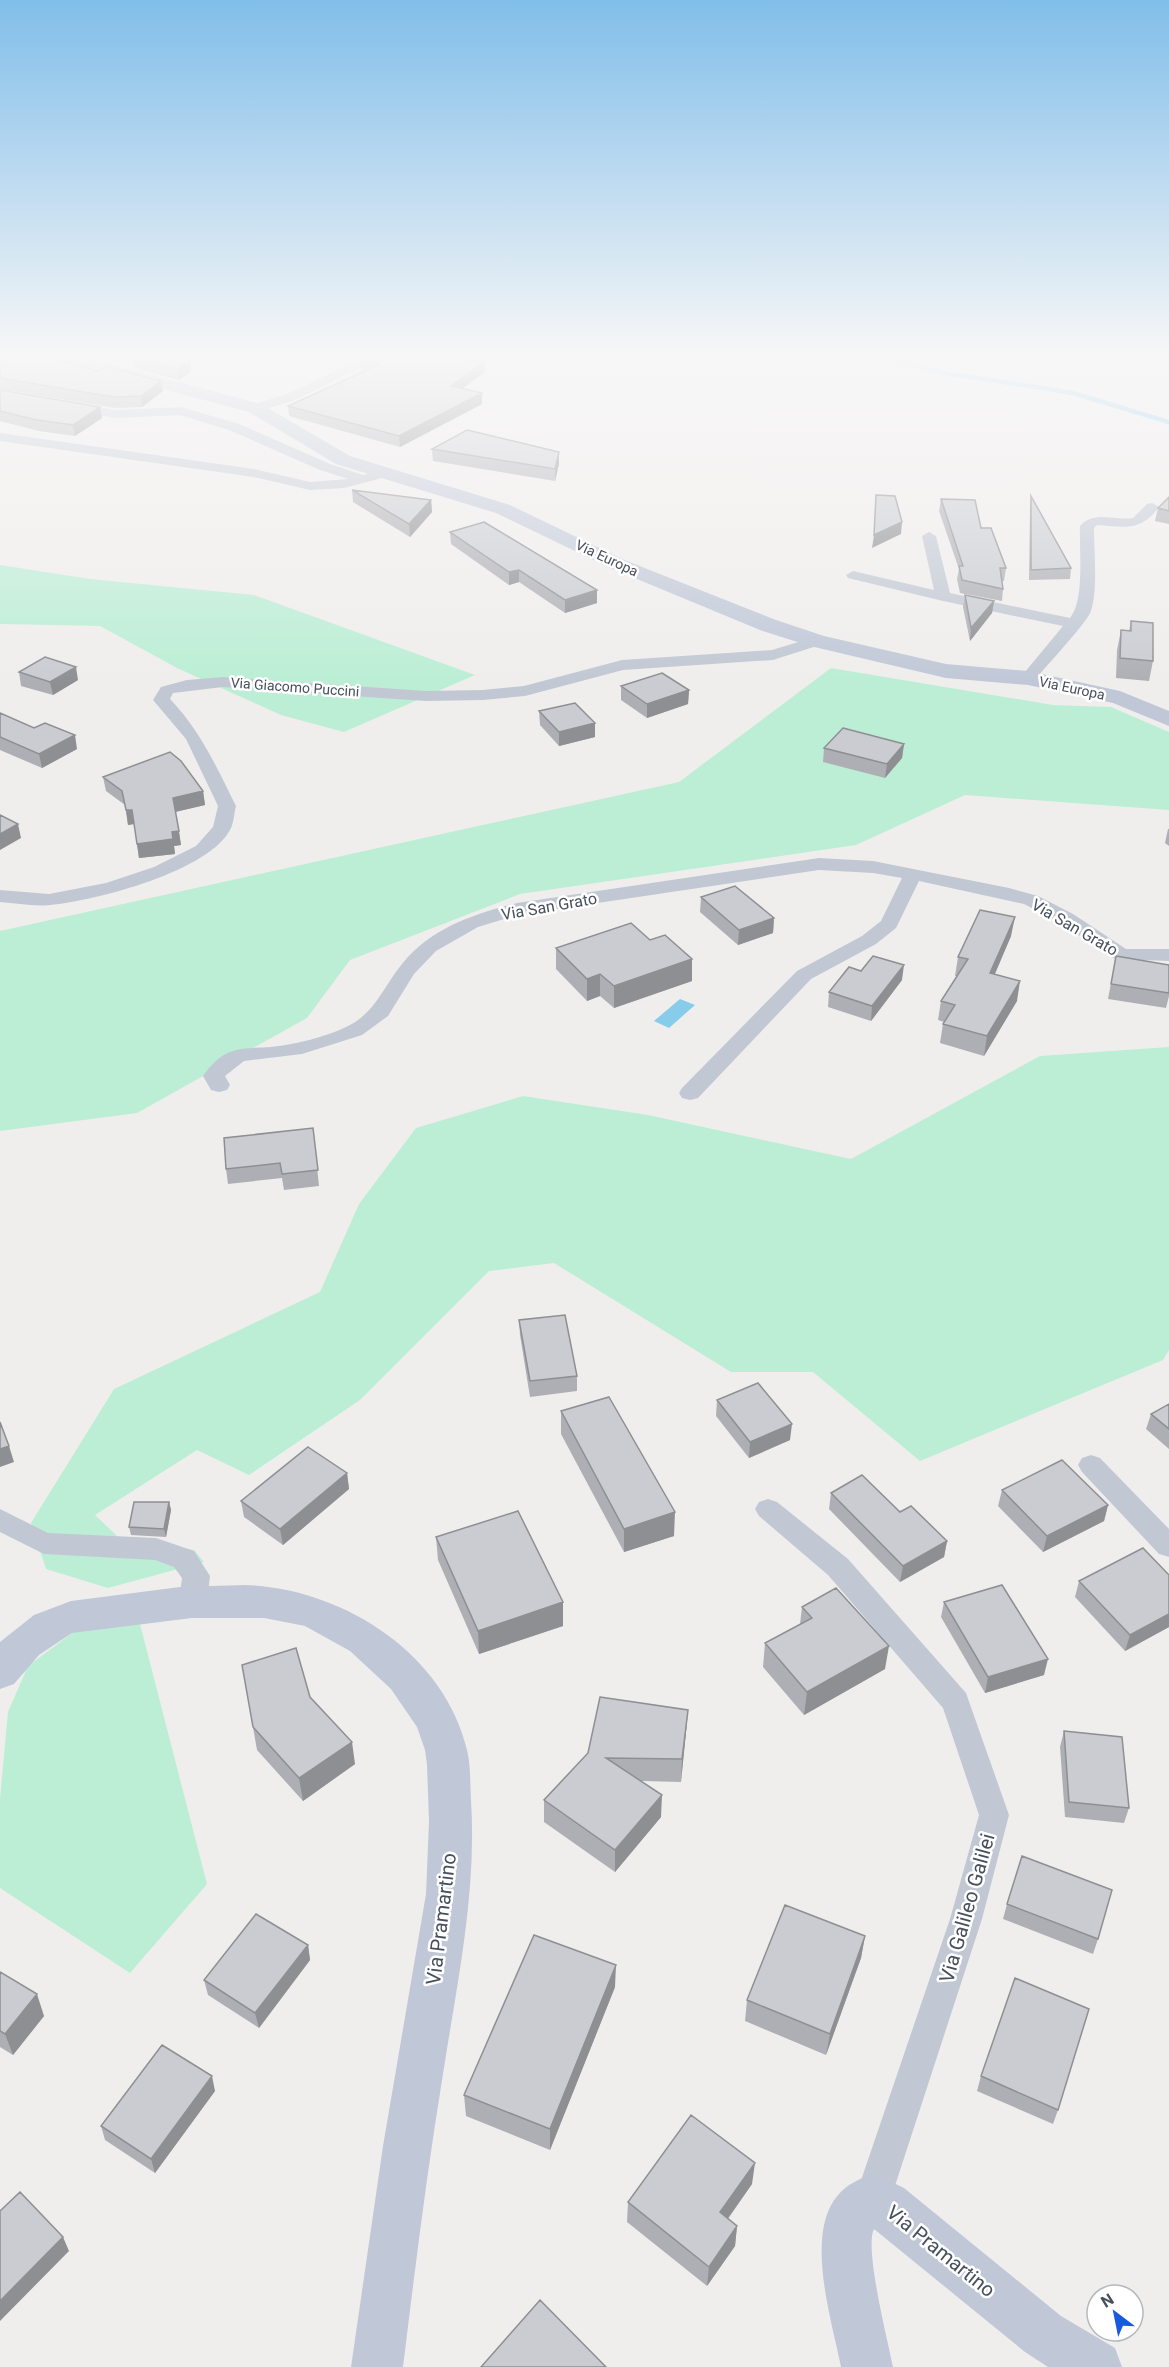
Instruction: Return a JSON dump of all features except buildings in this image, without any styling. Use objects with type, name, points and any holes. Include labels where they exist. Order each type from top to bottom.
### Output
[{"type":"street","points":[[187,463],[254,473],[310,486],[344,484],[373,476]]},
{"type":"street","points":[[317,463],[373,476]]},
{"type":"street","name":"Via Europa","points":[[349,463],[373,476],[503,509],[683,592],[818,641],[946,671],[1028,678],[1120,698],[1169,719]]},
{"type":"street","points":[[1028,678],[1083,612],[1086,597],[1088,526],[1094,521],[1129,523],[1138,521],[1152,507]]},
{"type":"street","points":[[929,536],[943,597]]},
{"type":"street","points":[[854,575],[943,597],[1075,624]]},
{"type":"street","name":"Via Giacomo Puccini","points":[[0,896],[49,900],[110,888],[160,871],[202,850],[222,828],[227,806],[194,739],[179,718],[161,700],[167,690],[188,685],[222,682],[426,696],[483,696],[525,691],[622,665],[773,655],[818,641]]},
{"type":"street","name":"Via San Grato","points":[[219,1085],[214,1076],[223,1065],[240,1056],[273,1052],[324,1041],[353,1032],[377,1018],[407,970],[433,945],[456,930],[503,912],[819,864],[873,867],[1002,892],[1031,900],[1066,918],[1122,955],[1169,955]]},
{"type":"street","points":[[690,1093],[804,975],[869,940],[889,924],[912,876]]},
{"type":"street","points":[[1090,1466],[1169,1546]]},
{"type":"street","name":"Via Galileo Galilei","points":[[768,1509],[838,1567],[956,1702],[994,1815],[966,1919],[873,2199]]},
{"type":"street","points":[[0,1519],[44,1543],[156,1549],[184,1559],[196,1576],[193,1601]]},
{"type":"street","name":"Via Pramartino","points":[[0,1672],[12,1655],[32,1638],[57,1622],[80,1615],[193,1601],[268,1602],[296,1606],[331,1620],[360,1636],[386,1656],[411,1683],[433,1713],[446,1746],[451,1805],[451,1879],[400,2191],[377,2367]]},
{"type":"street","name":"Via Pramartino","points":[[867,2367],[846,2247],[848,2225],[860,2206],[873,2199],[886,2206],[1043,2334],[1096,2367]]},
{"type":"green space","points":[[0,565],[90,579],[254,595],[475,675],[344,732],[281,715],[177,668],[100,626],[0,624]]},
{"type":"green space","points":[[831,668],[1053,705],[1111,707],[1169,732],[1169,810],[965,795],[856,845],[520,894],[350,960],[307,1018],[137,1113],[0,1131],[0,931],[679,782]]},
{"type":"green space","points":[[1169,1047],[1169,1350],[1163,1360],[920,1461],[813,1372],[731,1372],[554,1263],[489,1271],[360,1400],[249,1475],[197,1450],[95,1515],[118,1537],[194,1550],[204,1562],[108,1588],[46,1569],[31,1523],[114,1389],[320,1292],[359,1204],[416,1128],[523,1096],[648,1115],[851,1159],[1040,1056]]},
{"type":"green space","points":[[140,1624],[207,1884],[130,1973],[0,1888],[0,1799],[8,1712],[28,1666],[75,1631]]},
{"type":"water","points":[[680,999],[695,1005],[669,1028],[654,1021]]}]
